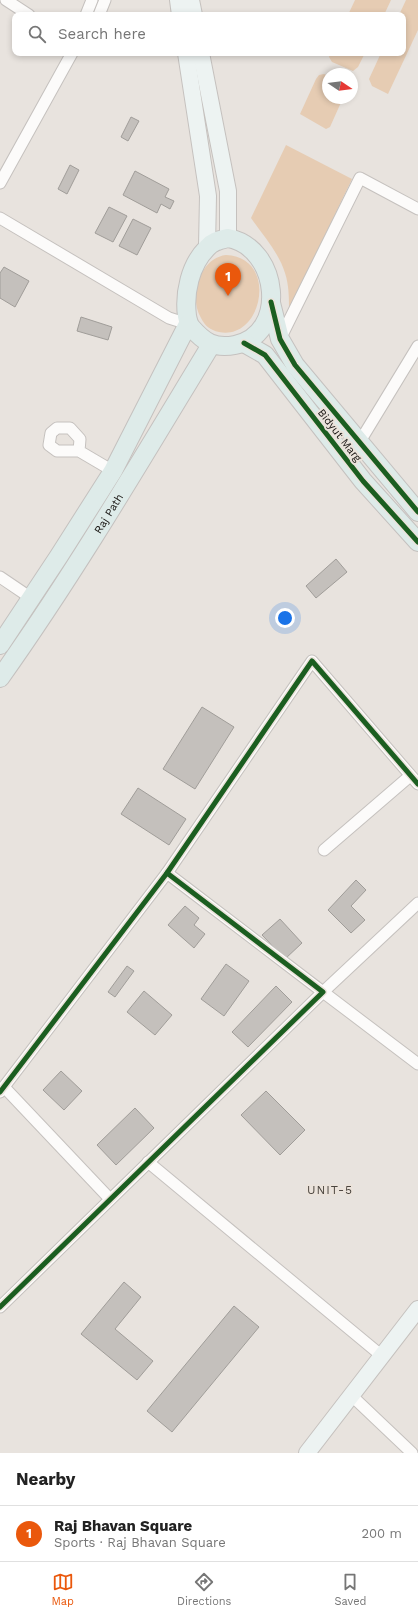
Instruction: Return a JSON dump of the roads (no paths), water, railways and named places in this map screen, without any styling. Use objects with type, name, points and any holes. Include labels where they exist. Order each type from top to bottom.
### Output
[{"type":"main road","points":[[228,238],[239,240],[252,248],[268,273],[271,284],[271,302],[266,320],[254,337],[244,343],[227,347],[211,345],[200,337],[188,324],[185,301],[188,284],[198,258],[207,247],[214,242],[228,238]]},
{"type":"main road","name":"Bidyut Marg","points":[[271,302],[280,339],[295,365],[418,512]]},
{"type":"main road","name":"Raj Path","points":[[0,645],[113,471],[188,324]]},
{"type":"main road","name":"Bidyut Marg","points":[[244,343],[265,355],[363,481],[418,542]]},
{"type":"main road","name":"Raj Path","points":[[0,678],[84,553],[211,345]]},
{"type":"street","points":[[6,0],[24,12]]},
{"type":"street","points":[[87,12],[92,0]]},
{"type":"street","points":[[100,12],[105,0]]},
{"type":"street","points":[[178,0],[180,12]]},
{"type":"street","points":[[190,0],[193,12]]},
{"type":"street","points":[[0,183],[70,56]]},
{"type":"street","points":[[186,56],[208,196],[207,247]]},
{"type":"street","points":[[202,56],[228,191],[228,238]]},
{"type":"street","points":[[280,339],[360,178],[418,209]]},
{"type":"street","points":[[0,218],[170,318],[188,324]]},
{"type":"street","points":[[170,318],[185,301]]},
{"type":"street","points":[[359,443],[418,346]]},
{"type":"street","points":[[79,451],[113,471]]},
{"type":"street","points":[[0,577],[31,598]]},
{"type":"street","points":[[110,1199],[2,1090],[167,873],[312,661],[418,784]]},
{"type":"street","points":[[324,850],[410,776]]},
{"type":"street","points":[[167,873],[418,1064]]},
{"type":"street","points":[[0,1307],[323,992],[418,903]]},
{"type":"street","points":[[148,1162],[382,1356]]},
{"type":"street","points":[[308,1453],[418,1310]]},
{"type":"street","points":[[352,1396],[412,1453]]},
{"type":"place","name":"Raj Bhavan Square","points":[[228,296]]},
{"type":"district","name":"UNIT-5","points":[[330,1190]]}]
